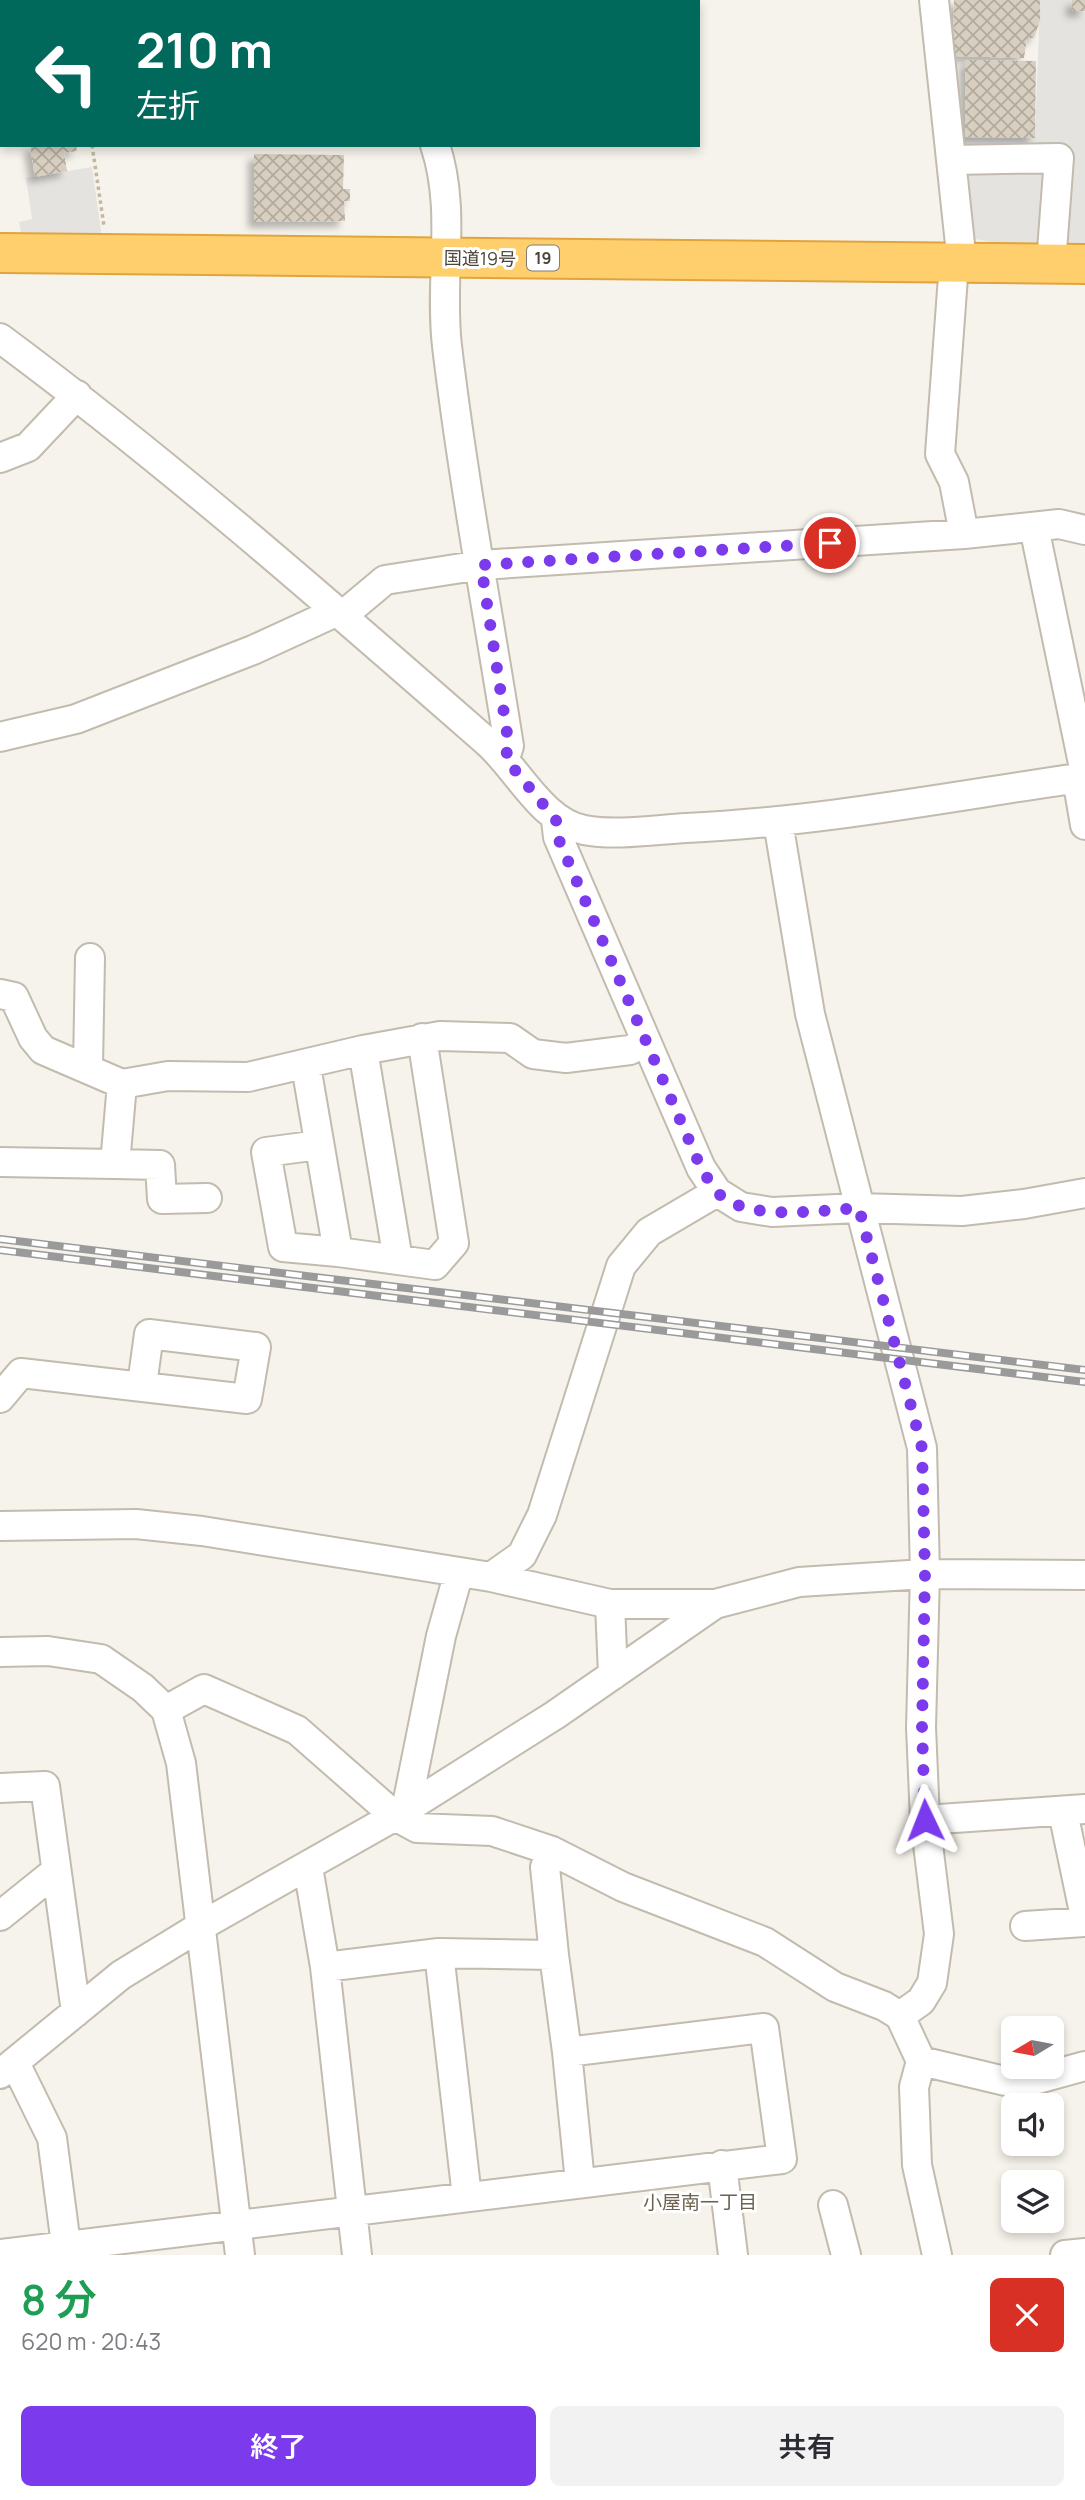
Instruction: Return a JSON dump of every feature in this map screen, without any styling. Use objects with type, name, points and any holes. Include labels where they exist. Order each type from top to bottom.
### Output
[{"type":"highway","name":"国道19号","points":[[0,253],[1068,264]]},
{"type":"street","points":[[934,0],[951,160],[958,263],[940,454],[954,482],[964,534]]},
{"type":"street","points":[[435,147],[447,194],[447,344],[509,746],[505,758]]},
{"type":"street","points":[[951,160],[1059,158],[1068,264]]},
{"type":"street","points":[[0,338],[77,395],[340,613],[505,758],[556,820],[584,830],[615,831],[778,822],[1082,776]]},
{"type":"street","points":[[0,458],[29,447],[77,395]]},
{"type":"street","points":[[0,737],[76,719],[253,650],[340,613],[385,580],[481,565],[964,534],[1059,524],[1085,530]]},
{"type":"street","points":[[1034,527],[1082,776],[1085,825]]},
{"type":"street","points":[[556,820],[558,838],[646,1042],[701,1168],[717,1192],[741,1207],[772,1212],[859,1208],[962,1211],[1085,1193]]},
{"type":"street","points":[[778,822],[810,1014],[922,1448],[925,1574],[922,1727],[925,1820],[939,1934],[932,1983],[921,2001],[900,2017]]},
{"type":"street","points":[[88,1067],[90,958]]},
{"type":"street","points":[[0,994],[14,997],[33,1038],[43,1050],[88,1067],[122,1084],[168,1076],[248,1077],[422,1038],[510,1038],[533,1054],[566,1058],[630,1050],[646,1042]]},
{"type":"street","points":[[319,1145],[266,1152],[283,1247],[435,1265],[454,1243],[422,1038]]},
{"type":"street","points":[[363,1050],[398,1259]]},
{"type":"street","points":[[306,1066],[338,1252]]},
{"type":"street","points":[[114,1164],[122,1084]]},
{"type":"street","points":[[0,1162],[160,1165],[162,1199],[208,1198]]},
{"type":"street","points":[[491,1577],[522,1555],[542,1516],[621,1266],[649,1231],[717,1192]]},
{"type":"street","points":[[0,1398],[21,1373],[142,1385]]},
{"type":"street","points":[[0,1526],[149,1526],[202,1531],[491,1577],[610,1604],[715,1604],[799,1582],[925,1574],[1085,1576]]},
{"type":"street","points":[[401,1813],[441,1636],[459,1572]]},
{"type":"street","points":[[610,1604],[613,1675]]},
{"type":"street","points":[[66,2245],[52,2138],[7,2068],[121,1975],[201,1926],[401,1813],[613,1675],[715,1604]]},
{"type":"street","points":[[0,1652],[48,1651],[101,1659],[143,1688],[166,1710],[181,1763],[240,2255]]},
{"type":"street","points":[[166,1710],[204,1689],[297,1730],[417,1828],[492,1831],[552,1851],[623,1887],[765,1941],[835,1987],[884,2006],[900,2017],[921,2061],[914,2087],[917,2165],[937,2255]]},
{"type":"street","points":[[0,1788],[45,1786],[76,2012]]},
{"type":"street","points":[[925,1820],[1074,1811],[1085,1919],[1025,1926]]},
{"type":"street","points":[[552,1851],[545,1867],[580,2182]]},
{"type":"street","points":[[308,1867],[325,1967],[357,2255]]},
{"type":"street","points":[[0,1916],[56,1871]]},
{"type":"street","points":[[325,1967],[439,1953],[554,1955]]},
{"type":"street","points":[[439,1953],[467,2197]]},
{"type":"street","points":[[0,2254],[782,2159],[764,2028],[567,2052]]},
{"type":"street","points":[[921,2061],[1005,2081],[1034,2080],[1085,2066]]},
{"type":"street","points":[[722,2165],[733,2255]]},
{"type":"street","points":[[834,2205],[846,2255]]},
{"type":"street","points":[[1065,2255],[1085,2253]]},
{"type":"path","points":[[92,147],[104,227]]},
{"type":"shaded area","points":[[1040,0],[1072,0],[1072,11],[1085,11],[1085,248],[1002,244],[975,239],[961,137],[1035,138]]},
{"type":"shaded area","points":[[92,167],[102,238],[22,238],[19,222],[32,219],[26,178]]},
{"type":"building","points":[[954,0],[1040,0],[1040,20],[1034,38],[1027,38],[1024,58],[953,56]]},
{"type":"building","points":[[1072,0],[1085,0],[1085,11],[1072,11]]},
{"type":"building","points":[[965,60],[1036,61],[1035,138],[965,137]]},
{"type":"building","points":[[30,147],[76,147],[77,151],[64,153],[67,171],[35,177]]},
{"type":"building","points":[[254,154],[344,155],[343,189],[350,189],[350,201],[344,201],[345,221],[254,222]]},
{"type":"railway","points":[[0,1239],[1085,1370]]},
{"type":"railway","points":[[0,1250],[1085,1382]]},
{"type":"district","name":"小屋南一丁目","points":[[700,2202]]},
{"type":"route","points":[[830,543],[481,565],[509,746],[505,758],[556,820],[558,838],[701,1168],[717,1192],[741,1207],[772,1212],[859,1208],[898,1347],[922,1448],[925,1574],[922,1727],[925,1820]]}]
